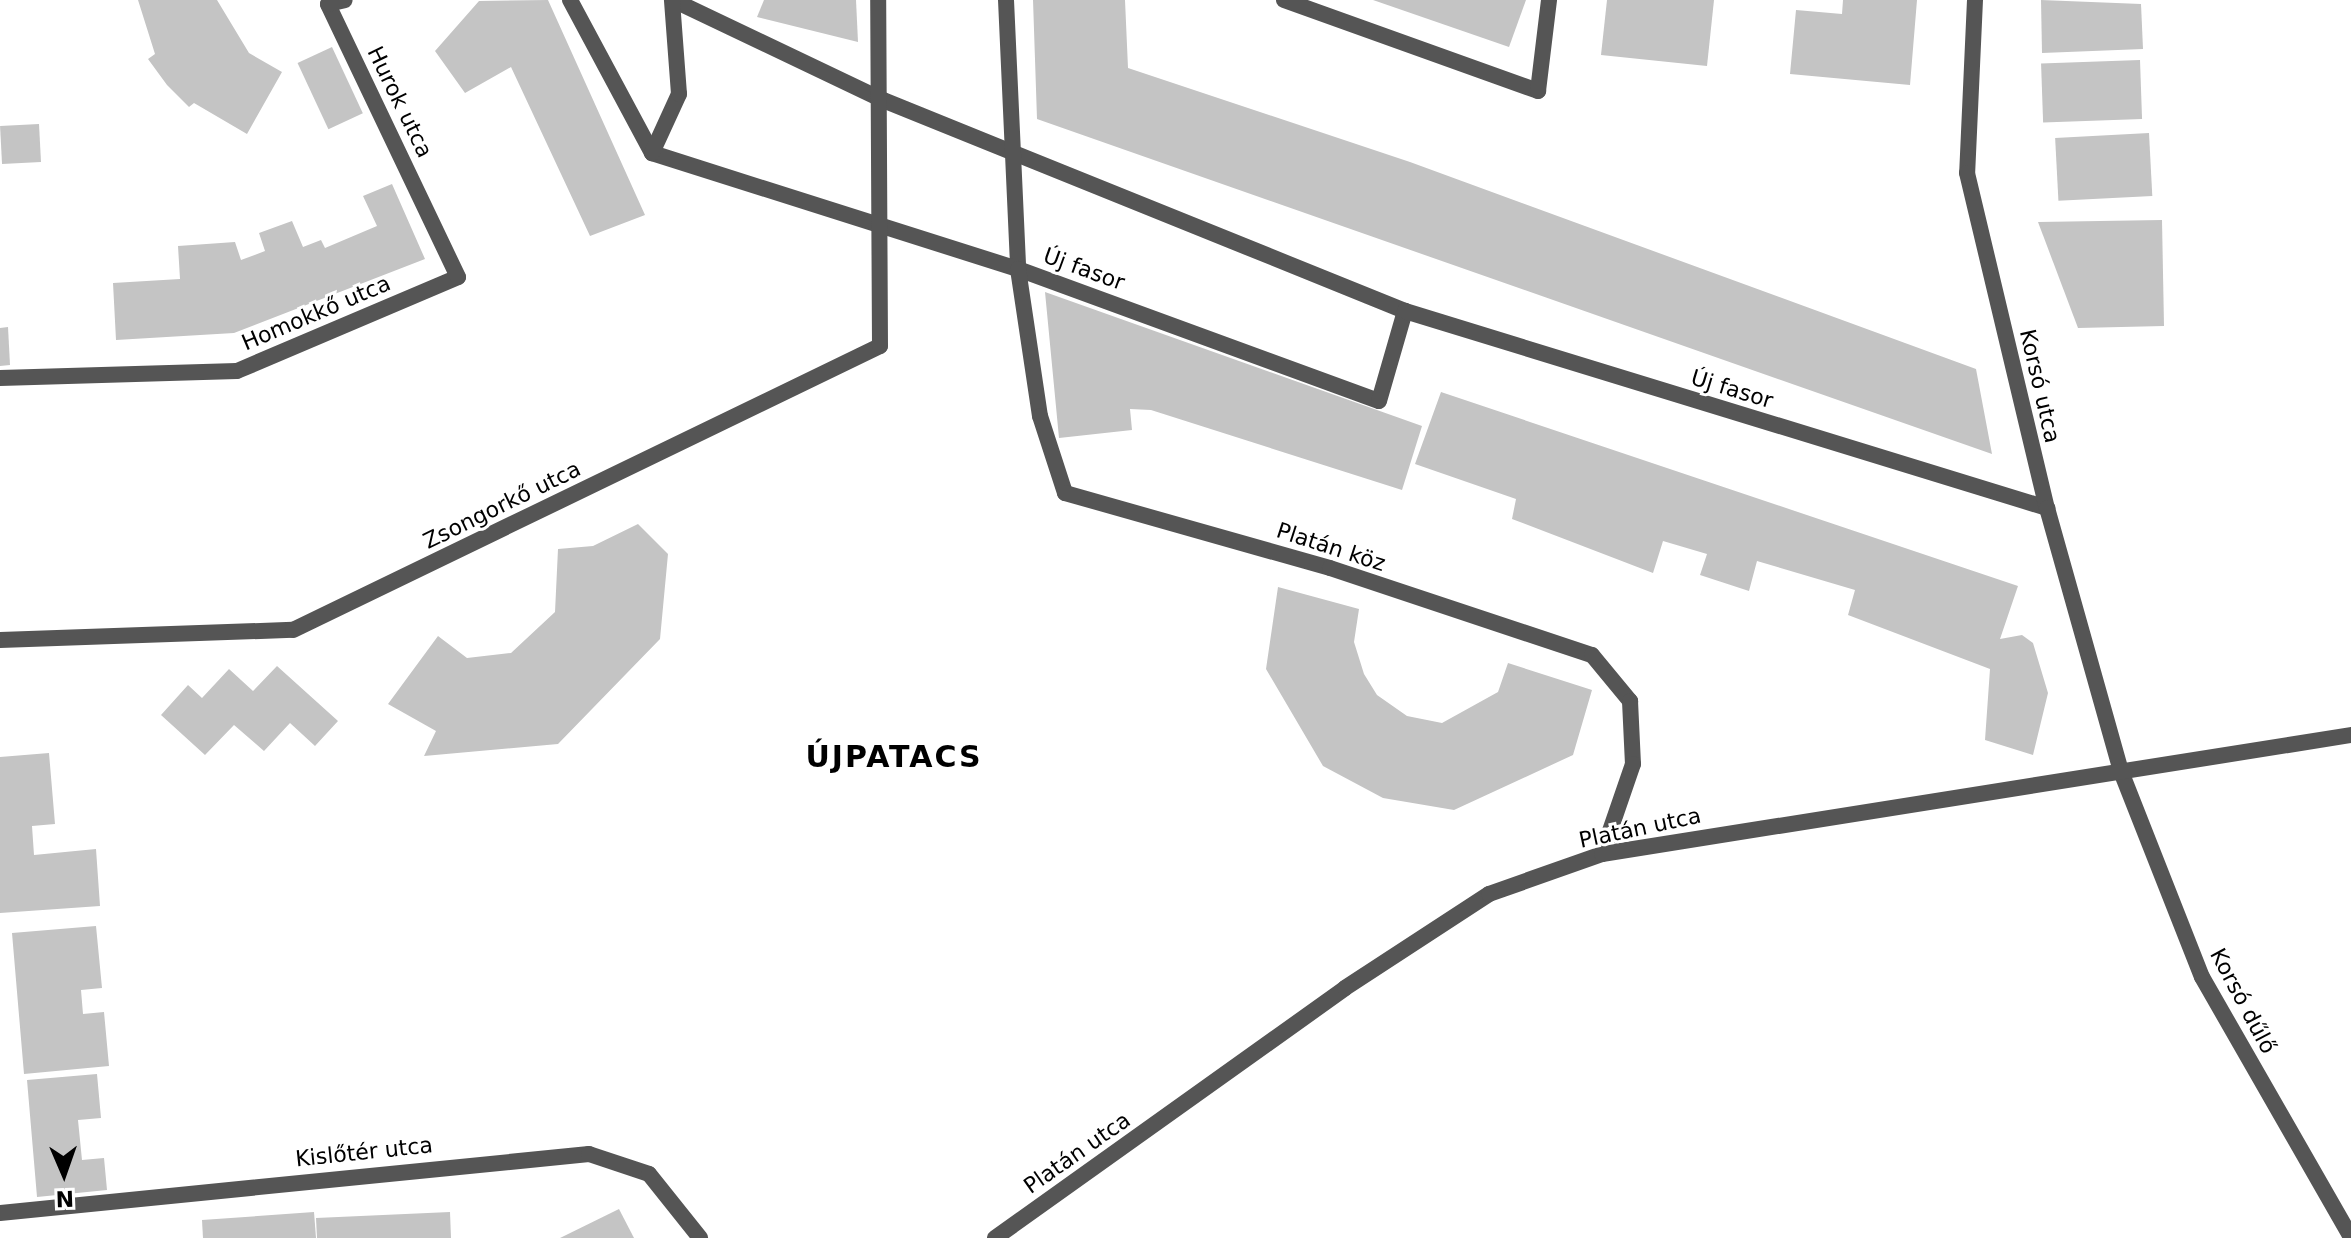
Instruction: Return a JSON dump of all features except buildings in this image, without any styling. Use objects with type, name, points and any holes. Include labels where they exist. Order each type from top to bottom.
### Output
[{"type":"street","name":"Hurok utca","points":[[345,0],[329,2],[440,236]]},
{"type":"street","points":[[570,0],[652,153],[882,220],[1018,269]]},
{"type":"street","name":"Új fasor","points":[[652,153],[679,94],[672,0],[883,100],[1405,311],[2047,508]]},
{"type":"street","points":[[878,0],[883,100],[882,220]]},
{"type":"street","name":"Új fasor","points":[[1006,0],[1018,269],[1379,401],[1405,311]]},
{"type":"street","points":[[1284,0],[1538,91],[1549,0]]},
{"type":"street","name":"Korsó utca","points":[[1975,0],[1967,173],[2047,508],[2122,774]]},
{"type":"street","name":"Zsongorkő utca","points":[[0,640],[293,630],[880,346],[882,220]]},
{"type":"street","name":"Homokkő utca","points":[[0,378],[237,371],[458,277],[440,236]]},
{"type":"street","name":"Platán köz","points":[[1018,269],[1040,416],[1065,493],[1300,559],[1592,655],[1630,701],[1633,764],[1602,854]]},
{"type":"street","name":"Platán utca","points":[[995,1238],[1345,988],[1489,894],[1602,854],[2122,774],[2351,735]]},
{"type":"street","name":"Korsó dűlő","points":[[2122,774],[2202,977],[2351,1237]]},
{"type":"street","name":"Kislőtér utca","points":[[0,1213],[589,1154],[649,1174],[700,1238]]},
{"type":"district","name":"ÚJPATACS","points":[[894,757]]}]
